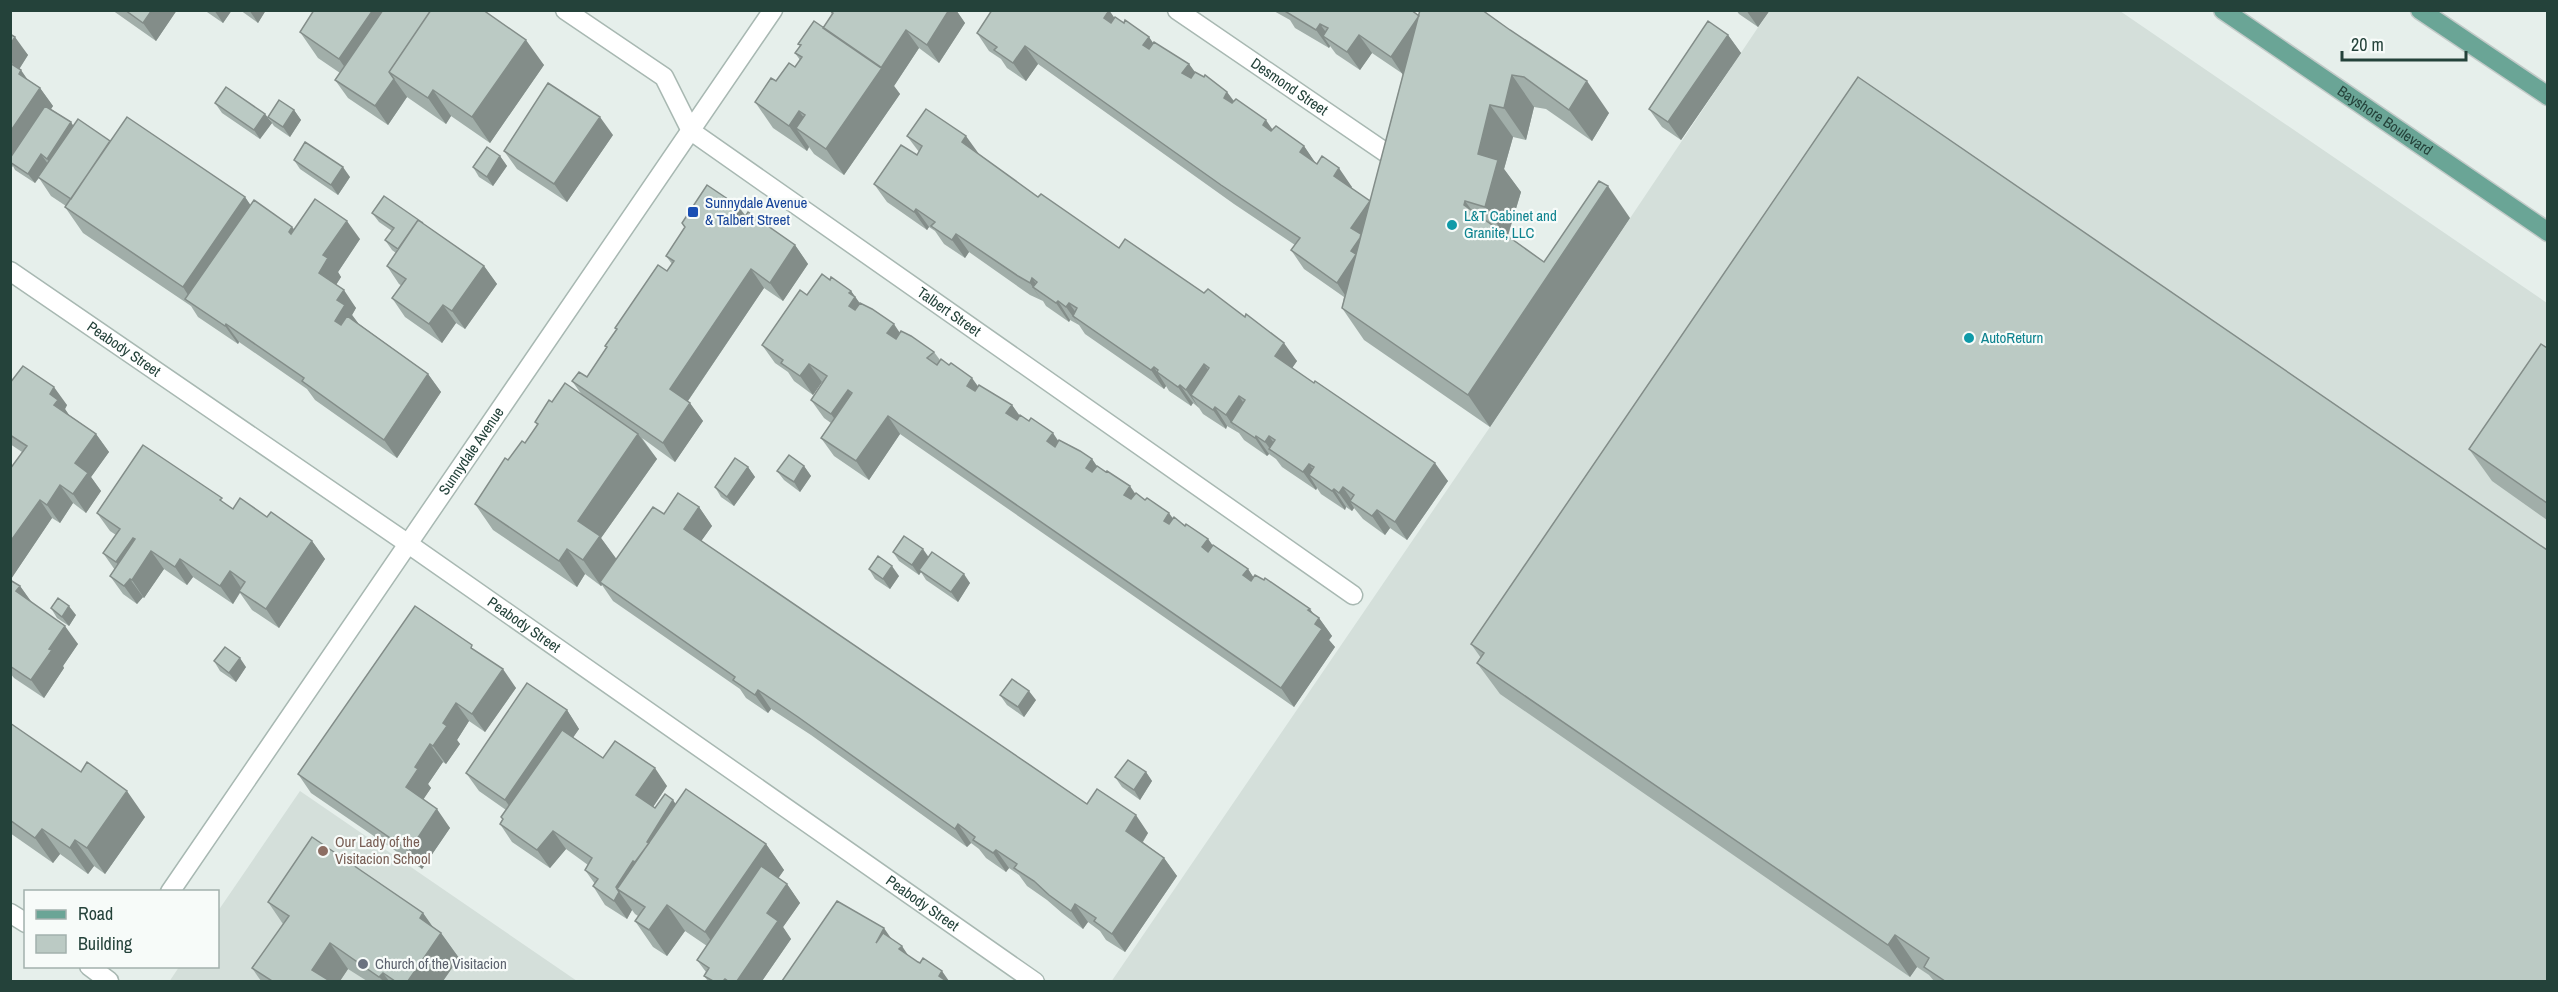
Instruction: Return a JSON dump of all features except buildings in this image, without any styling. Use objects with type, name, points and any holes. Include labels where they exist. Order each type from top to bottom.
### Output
[{"type":"main road","name":"Bayshore Boulevard","points":[[2223,10],[2547,232]]},
{"type":"main road","points":[[2420,10],[2547,96]]},
{"type":"street","name":"Talbert Street","points":[[565,10],[664,77],[691,130],[1353,595]]},
{"type":"street","name":"Sunnydale Avenue","points":[[171,890],[773,10]]},
{"type":"street","name":"Desmond Street","points":[[1177,10],[1401,163]]},
{"type":"street","name":"Peabody Street","points":[[10,271],[407,543],[1035,981]]},
{"type":"street","points":[[10,913],[24,922]]},
{"type":"street","points":[[94,968],[112,976]]},
{"type":"shaded area","points":[[1769,11],[2120,11],[2547,303],[2547,981],[1111,982],[1490,427]]},
{"type":"shaded area","name":"Our Lady of the Visitacion School","points":[[300,791],[577,981],[169,982],[178,968],[219,968],[219,910]]},
{"type":"place","name":"Sunnydale Avenue & Talbert Street","points":[[693,212]]},
{"type":"place","name":"L&T Cabinet and Granite, LLC","points":[[1452,225]]},
{"type":"place","name":"AutoReturn","points":[[1969,338]]},
{"type":"place","name":"Our Lady of the Visitacion School","points":[[323,851]]},
{"type":"place","name":"Church of the Visitacion","points":[[363,964]]}]
